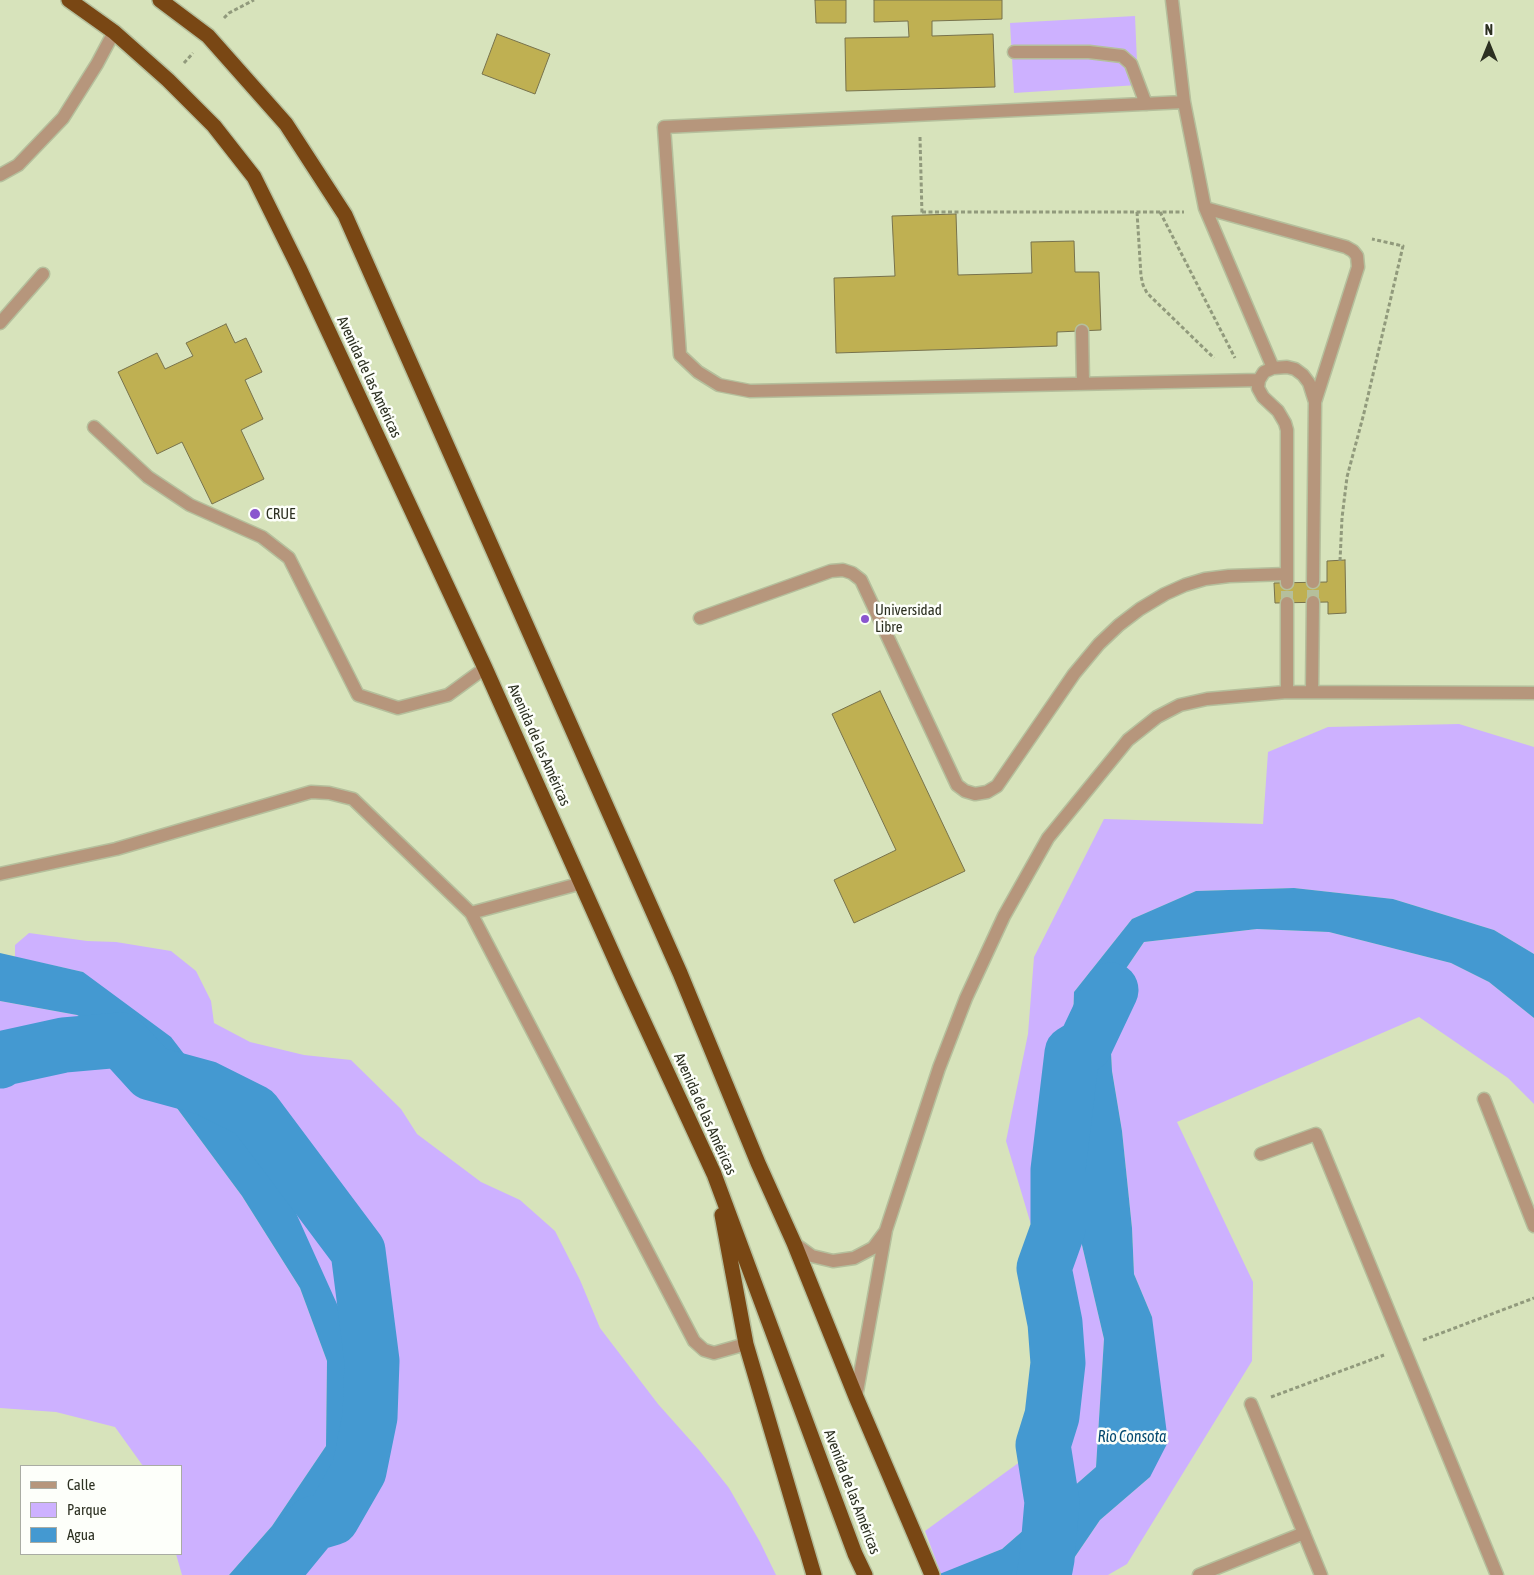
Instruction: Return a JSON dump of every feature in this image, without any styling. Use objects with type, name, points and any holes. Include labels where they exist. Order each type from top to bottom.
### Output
[{"type":"highway","name":"Avenida de las Américas","points":[[69,0],[114,32],[168,80],[214,126],[254,177],[303,276],[485,668],[623,977],[714,1174],[855,1554],[865,1575]]},
{"type":"highway","name":"Avenida de las Américas","points":[[160,0],[208,36],[286,124],[345,215],[680,973],[932,1575]]},
{"type":"highway","points":[[714,1174],[746,1344],[813,1574]]},
{"type":"street","points":[[1172,0],[1184,102],[1205,208],[1273,368]]},
{"type":"street","points":[[0,175],[18,166],[63,118],[97,64],[114,32]]},
{"type":"street","points":[[1014,52],[1089,52],[1122,56],[1131,64],[1146,104]]},
{"type":"street","points":[[1184,102],[664,128],[680,355],[698,372],[719,385],[750,391],[1258,380]]},
{"type":"street","points":[[1205,208],[1346,248],[1354,251],[1359,262],[1315,402],[1313,582]]},
{"type":"street","points":[[0,323],[43,274]]},
{"type":"street","points":[[1082,331],[1083,383]]},
{"type":"street","points":[[700,618],[830,571],[843,570],[852,573],[861,580],[958,785],[965,791],[975,794],[987,792],[996,786],[1074,674],[1099,644],[1140,609],[1185,585],[1205,580],[1229,576],[1288,578],[1287,430],[1278,411],[1263,397],[1258,388],[1258,380],[1264,372],[1273,368],[1287,367],[1295,369],[1309,383],[1315,402]]},
{"type":"street","points":[[94,427],[148,477],[190,505],[262,537],[289,558],[358,695],[398,708],[448,695],[485,668]]},
{"type":"street","points":[[1312,692],[1313,602]]},
{"type":"street","points":[[1287,603],[1287,692]]},
{"type":"street","points":[[856,1397],[886,1230],[939,1068],[966,998],[1004,916],[1048,838],[1128,740],[1157,717],[1180,706],[1207,699],[1287,692],[1534,693]]},
{"type":"street","points":[[0,874],[116,849],[311,792],[329,793],[353,799],[470,913],[694,1341],[704,1350],[714,1353],[746,1344]]},
{"type":"street","points":[[470,913],[582,883]]},
{"type":"street","points":[[1484,1099],[1534,1226]]},
{"type":"street","points":[[1261,1154],[1316,1134],[1497,1575]]},
{"type":"street","points":[[794,1243],[812,1256],[832,1261],[840,1260],[854,1258],[873,1248],[886,1230]]},
{"type":"street","points":[[1251,1404],[1321,1575]]},
{"type":"street","points":[[1199,1575],[1304,1533]]},
{"type":"path","points":[[229,13],[254,0]]},
{"type":"path","points":[[168,80],[208,36]]},
{"type":"path","points":[[919,115],[922,213],[1188,212]]},
{"type":"path","points":[[1137,212],[1141,276],[1147,293],[1216,361]]},
{"type":"path","points":[[1160,212],[1237,362],[1240,358]]},
{"type":"path","points":[[1340,561],[1345,491],[1364,413]]},
{"type":"green space","points":[[1135,16],[1138,85],[1014,93],[1010,23]]},
{"type":"green space","points":[[1459,724],[1534,747],[1534,954],[1494,930],[1393,899],[1294,888],[1196,891],[1132,919],[1074,992],[1072,1053],[1073,1173],[1078,1228],[1104,1339],[1096,1467],[1002,1549],[941,1574],[925,1531],[1043,1445],[1058,1363],[1044,1268],[1006,1141],[1028,1034],[1034,957],[1104,819],[1263,824],[1268,752],[1328,727]]},
{"type":"green space","points":[[1257,929],[1329,932],[1451,963],[1489,982],[1534,1018],[1534,1104],[1508,1078],[1419,1017],[1177,1122],[1253,1282],[1252,1361],[1127,1564],[1108,1575],[1058,1575],[1066,1570],[1100,1520],[1150,1477],[1152,1317],[1134,1274],[1132,1228],[1122,1131],[1112,1071],[1108,995],[1144,942]]},
{"type":"green space","points":[[29,933],[87,941],[116,942],[171,951],[196,971],[211,1001],[214,1023],[250,1042],[304,1055],[351,1060],[401,1109],[417,1134],[481,1182],[520,1200],[555,1231],[580,1280],[600,1328],[658,1404],[699,1450],[729,1488],[760,1542],[776,1575],[273,1575],[276,1568],[332,1518],[355,1344],[83,972],[15,957],[15,945]]},
{"type":"green space","points":[[0,1001],[77,1015],[121,1040],[151,1073],[242,1196],[300,1288],[327,1361],[326,1446],[272,1526],[229,1575],[182,1575],[176,1555],[182,1555],[182,1465],[142,1465],[115,1427],[56,1412],[0,1408]]},
{"type":"water","name":"Rio Consota","points":[[1294,888],[1393,899],[1494,930],[1534,954],[1534,1018],[1489,982],[1451,963],[1329,932],[1257,929],[1144,942],[1108,995],[1112,1071],[1122,1131],[1132,1228],[1134,1274],[1152,1317],[1168,1442],[1150,1477],[1100,1520],[1066,1570],[1058,1575],[937,1575],[1002,1549],[1096,1467],[1104,1339],[1078,1228],[1073,1173],[1072,1053],[1074,992],[1132,919],[1196,891]]},
{"type":"water","points":[[0,953],[83,972],[171,1037],[282,1182],[355,1344],[370,1417],[359,1471],[332,1518],[276,1568],[273,1575],[229,1575],[272,1526],[326,1446],[327,1361],[300,1288],[242,1196],[151,1073],[121,1040],[77,1015],[0,1001]]},
{"type":"building","points":[[815,0],[846,0],[846,23],[816,23]]},
{"type":"building","points":[[874,0],[1002,0],[1002,19],[932,21],[932,36],[993,34],[995,87],[846,91],[845,38],[909,37],[908,21],[874,22]]},
{"type":"building","points":[[497,34],[550,54],[535,94],[482,74]]},
{"type":"building","points":[[956,214],[958,275],[1032,273],[1031,242],[1074,241],[1075,272],[1099,272],[1101,330],[1057,332],[1057,346],[836,353],[834,278],[895,276],[892,216]]},
{"type":"building","points":[[226,324],[235,343],[246,338],[262,372],[245,380],[263,419],[241,430],[264,479],[212,504],[182,442],[157,454],[118,372],[157,353],[165,369],[193,356],[186,343]]},
{"type":"building","points":[[1345,560],[1346,613],[1328,614],[1328,602],[1275,603],[1274,583],[1327,582],[1327,561]]},
{"type":"building","points":[[880,691],[965,871],[854,923],[834,880],[896,850],[832,714]]},
{"type":"waterway","points":[[1044,1575],[1052,1502],[1043,1445],[1052,1416],[1058,1363],[1055,1323],[1044,1268],[1058,1229],[1058,1170],[1072,1053],[1085,1045],[1111,990]]},
{"type":"waterway","points":[[0,1061],[4,1058],[64,1045],[121,1040],[151,1073],[206,1088],[254,1112],[358,1251],[372,1361],[370,1417],[359,1471],[332,1518],[312,1524],[276,1568],[278,1575]]},
{"type":"tunnel","points":[[1313,582],[1313,602]]},
{"type":"tunnel","points":[[1287,583],[1287,603]]},
{"type":"place","name":"CRUE","points":[[255,514]]},
{"type":"place","name":"Universidad Libre","points":[[865,619]]}]
